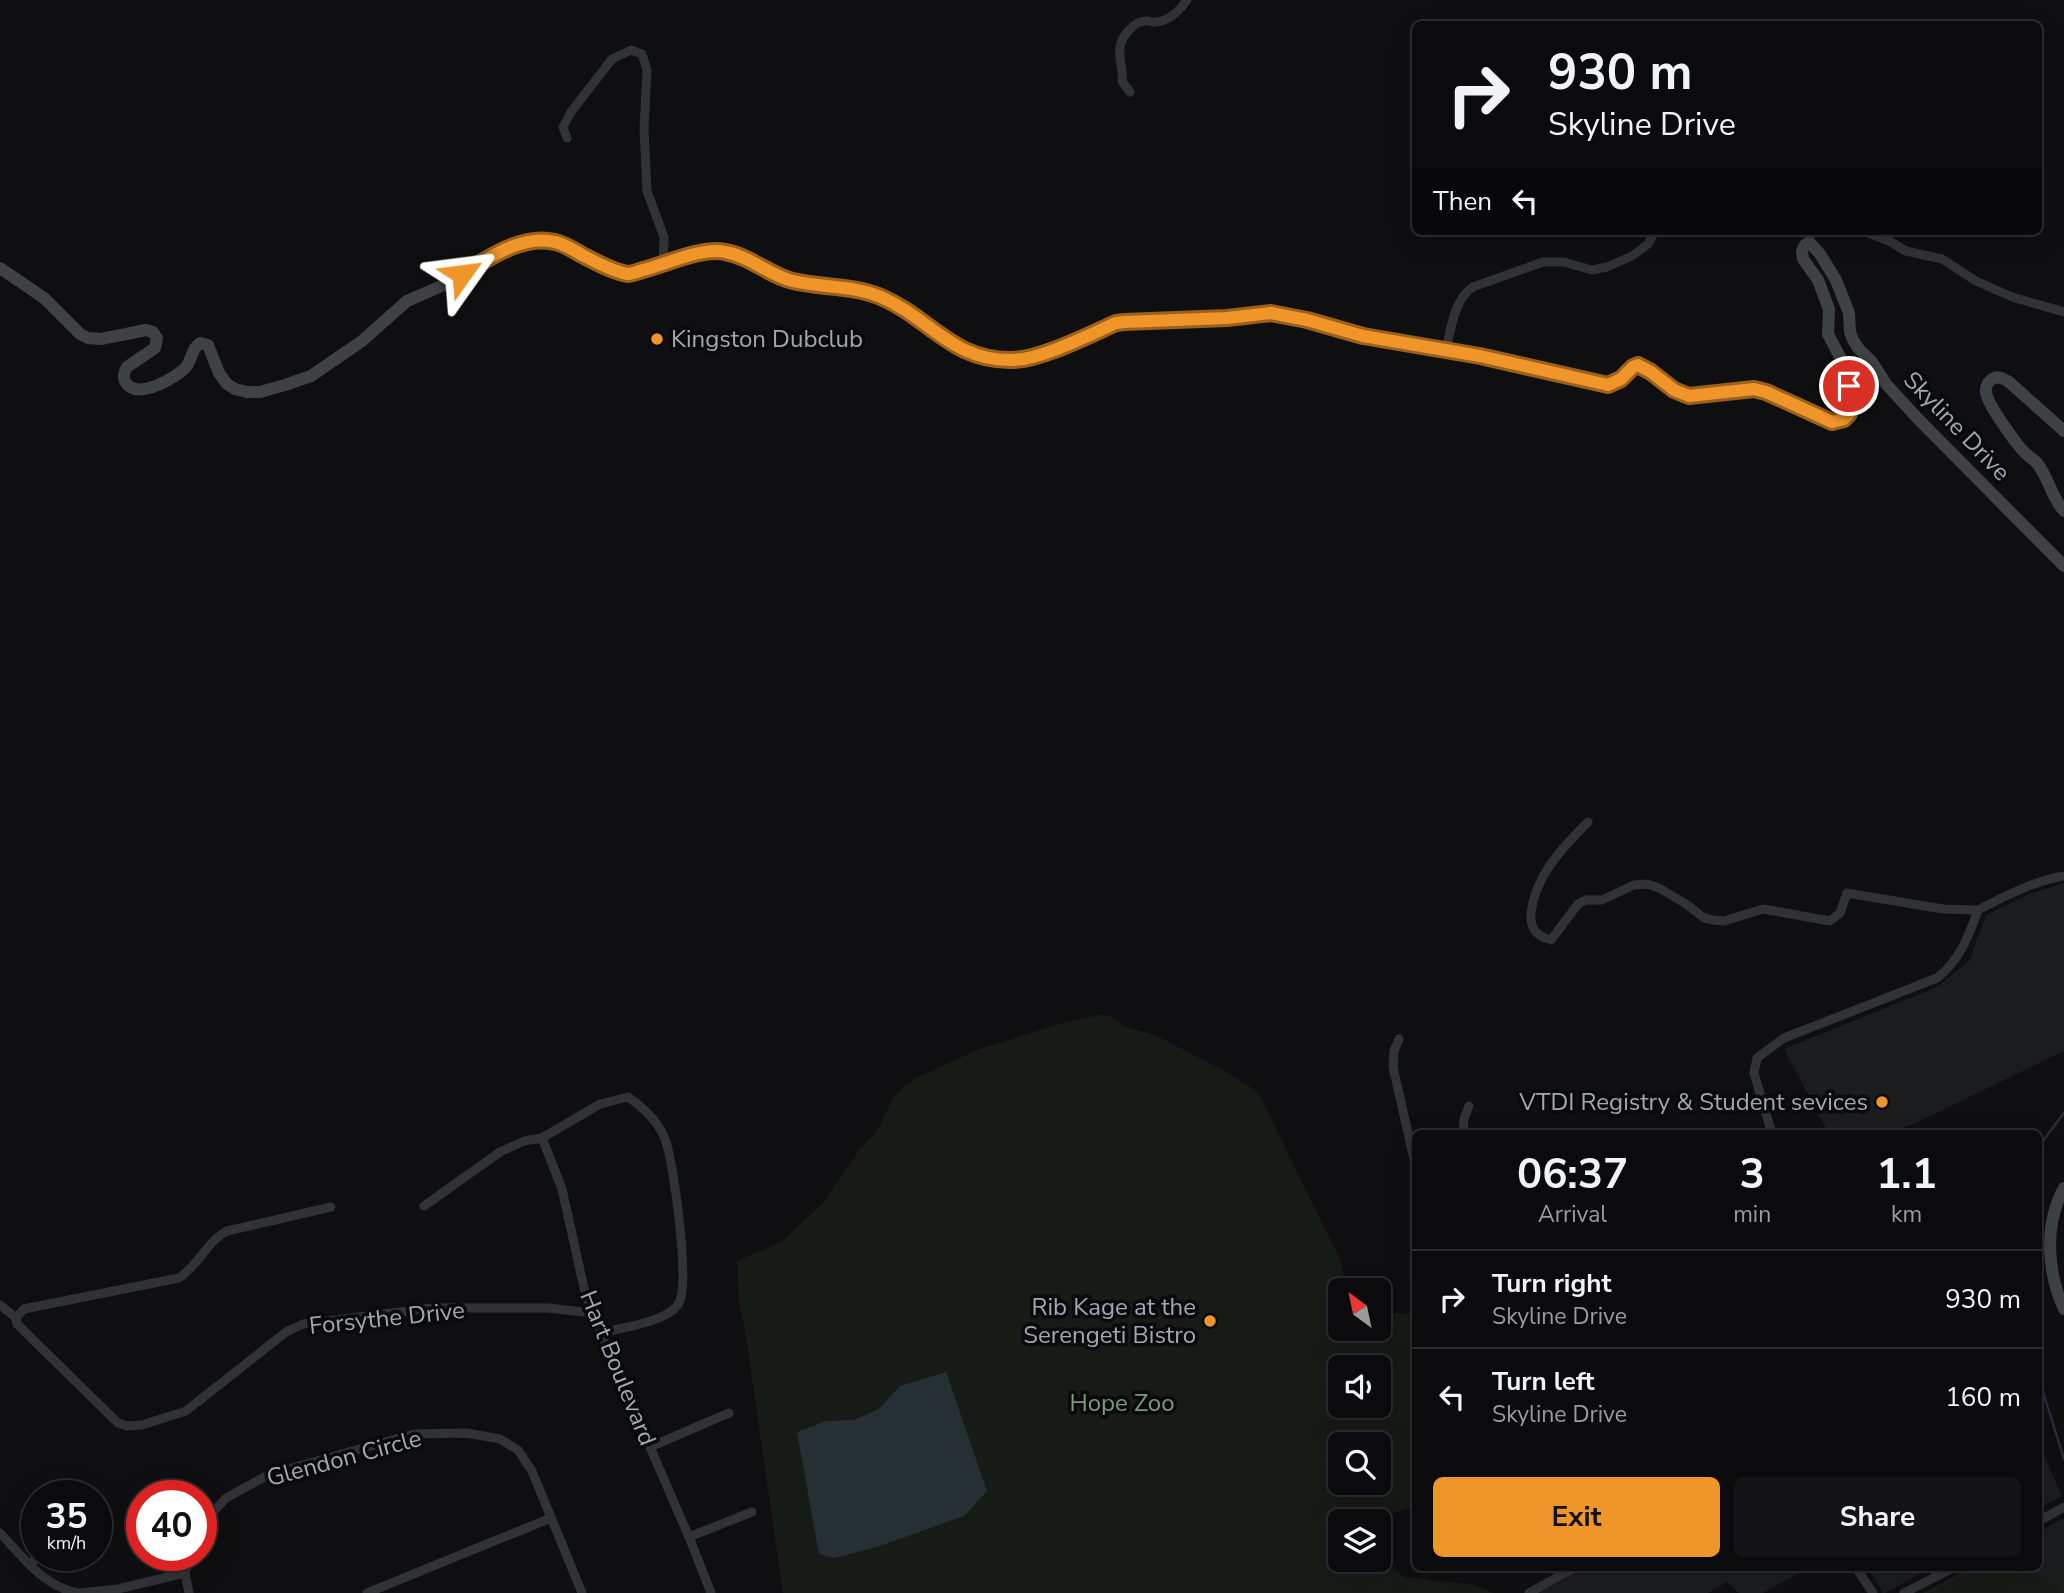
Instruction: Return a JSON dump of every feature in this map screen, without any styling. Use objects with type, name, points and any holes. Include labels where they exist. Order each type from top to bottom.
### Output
[{"type":"street","points":[[1130,92],[1122,81],[1120,47],[1124,36],[1136,24],[1156,22],[1172,16],[1187,0]]},
{"type":"street","points":[[567,138],[563,127],[571,112],[612,60],[631,50],[642,54],[647,70],[644,129],[648,191],[664,237],[663,265]]},
{"type":"street","points":[[1446,350],[1459,302],[1465,292],[1473,287],[1543,262],[1564,262],[1592,270],[1607,267],[1632,256],[1647,244],[1653,235]]},
{"type":"street","points":[[0,268],[44,298],[80,334],[88,338],[100,339],[146,330],[155,335],[155,348],[127,367],[124,372],[128,386],[136,389],[159,385],[184,369],[195,346],[203,343],[210,348],[219,373],[227,384],[235,389],[260,392],[311,376],[362,341],[407,301],[446,284],[494,254],[528,242],[546,240],[558,242],[601,264],[629,274],[708,252],[737,254],[792,281],[858,290],[880,296],[964,352],[997,360],[1032,358],[1116,323],[1227,318],[1271,313],[1363,336],[1494,359],[1608,385],[1621,379],[1638,365],[1674,390],[1689,396],[1754,389],[1837,422],[1849,414],[1849,386],[1841,359],[1828,334],[1829,309],[1818,280],[1804,259],[1802,251],[1812,235]]},
{"type":"street","points":[[1875,235],[1906,251],[1942,259],[1976,281],[2012,297],[2064,312]]},
{"type":"street","name":"Skyline Drive","points":[[1805,246],[1811,244],[1836,280],[1849,313],[1853,340],[1886,384],[2064,566]]},
{"type":"street","name":"Skyline Drive","points":[[2064,431],[2002,377],[1993,378],[1987,384],[1985,392],[1993,407],[2011,436],[2037,464],[2064,511]]},
{"type":"street","points":[[1588,822],[1569,841],[1538,884],[1531,919],[1534,932],[1542,938],[1551,940],[1578,904],[1586,900],[1602,900],[1634,886],[1647,884],[1686,904],[1704,918],[1713,920],[1724,921],[1763,909],[1830,921],[1840,913],[1847,893],[1943,909],[1978,910],[2051,878],[2064,876]]},
{"type":"street","points":[[1771,1130],[1754,1073],[1757,1058],[1784,1038],[1937,978],[1949,969],[1961,952],[1978,910]]},
{"type":"street","points":[[1399,1039],[1394,1051],[1393,1067],[1412,1150]]},
{"type":"street","points":[[424,1206],[500,1152],[542,1138],[600,1104],[628,1097],[647,1111],[666,1139],[681,1236],[682,1292],[680,1302],[662,1317],[600,1333]]},
{"type":"street","points":[[1463,1130],[1469,1106]]},
{"type":"street","name":"Hart Boulevard","points":[[542,1138],[562,1189],[592,1313],[711,1593]]},
{"type":"street","points":[[2064,1188],[2057,1200],[2050,1236],[2050,1265],[2064,1309]]},
{"type":"street","points":[[0,1305],[16,1318],[24,1309],[179,1278],[191,1270],[219,1235],[227,1231],[331,1207]]},
{"type":"street","name":"Forsythe Drive","points":[[16,1318],[16,1324],[118,1423],[127,1426],[142,1425],[186,1411],[286,1332],[303,1324],[432,1308],[548,1308],[592,1313]]},
{"type":"street","points":[[650,1447],[729,1413]]},
{"type":"street","name":"Glendon Circle","points":[[217,1508],[226,1498],[270,1474],[414,1434],[467,1433],[500,1439],[518,1450],[532,1471],[582,1593]]},
{"type":"street","points":[[2042,1519],[2063,1507]]},
{"type":"street","points":[[689,1537],[751,1512]]},
{"type":"street","points":[[367,1593],[551,1518]]},
{"type":"street","points":[[0,1533],[21,1555]]},
{"type":"street","points":[[38,1571],[65,1591],[79,1593],[118,1589],[185,1573],[189,1593]]},
{"type":"street","points":[[1530,1593],[1569,1571]]},
{"type":"street","points":[[1858,1571],[1873,1593]]},
{"type":"street","points":[[1904,1593],[1947,1571]]},
{"type":"shaded area","points":[[2064,883],[2064,1051],[1916,1123],[1895,1130],[1827,1130],[1784,1049],[1937,987],[1969,961],[1986,915],[2029,894]]},
{"type":"shaded area","points":[[946,1372],[987,1491],[964,1516],[877,1547],[834,1558],[819,1554],[797,1432],[826,1421],[854,1420],[879,1409],[900,1386]]},
{"type":"shaded area","points":[[2042,1451],[2062,1496],[2042,1506]]},
{"type":"shaded area","points":[[2064,1518],[2064,1593],[1923,1593],[1964,1571],[2042,1571],[2042,1530]]},
{"type":"shaded area","points":[[1579,1571],[1803,1571],[1763,1593],[1739,1593],[1727,1582],[1708,1593],[1539,1593]]},
{"type":"shaded area","points":[[1870,1571],[1925,1571],[1885,1593]]},
{"type":"green space","name":"Hope Zoo","points":[[1103,1014],[1126,1027],[1155,1035],[1227,1072],[1258,1092],[1341,1261],[1344,1278],[1328,1278],[1328,1341],[1391,1341],[1391,1314],[1412,1313],[1412,1508],[1391,1513],[1391,1509],[1328,1509],[1328,1572],[1391,1572],[1391,1567],[1404,1577],[1475,1585],[1493,1593],[783,1593],[739,1302],[737,1261],[781,1242],[822,1204],[880,1125],[900,1090],[916,1078],[977,1050],[1059,1024]]},
{"type":"green space","points":[[1973,1571],[2031,1571],[2062,1589],[2064,1593],[1929,1593]]},
{"type":"waterway","points":[[2042,1142],[2064,1113]]},
{"type":"waterway","points":[[2042,1389],[2064,1459]]},
{"type":"place","name":"Kingston Dubclub","points":[[657,339]]},
{"type":"place","name":"VTDI Registry & Student sevices","points":[[1882,1102]]},
{"type":"place","name":"Rib Kage at the Serengeti Bistro","points":[[1210,1321]]},
{"type":"route","points":[[462,274],[494,254],[528,242],[546,240],[558,242],[601,264],[629,274],[708,252],[722,251],[737,254],[792,281],[858,290],[880,296],[964,352],[997,360],[1032,358],[1116,323],[1227,318],[1271,313],[1363,336],[1480,356],[1608,385],[1621,379],[1638,365],[1674,390],[1689,396],[1754,389],[1832,422],[1844,419],[1849,414],[1849,386]]}]
